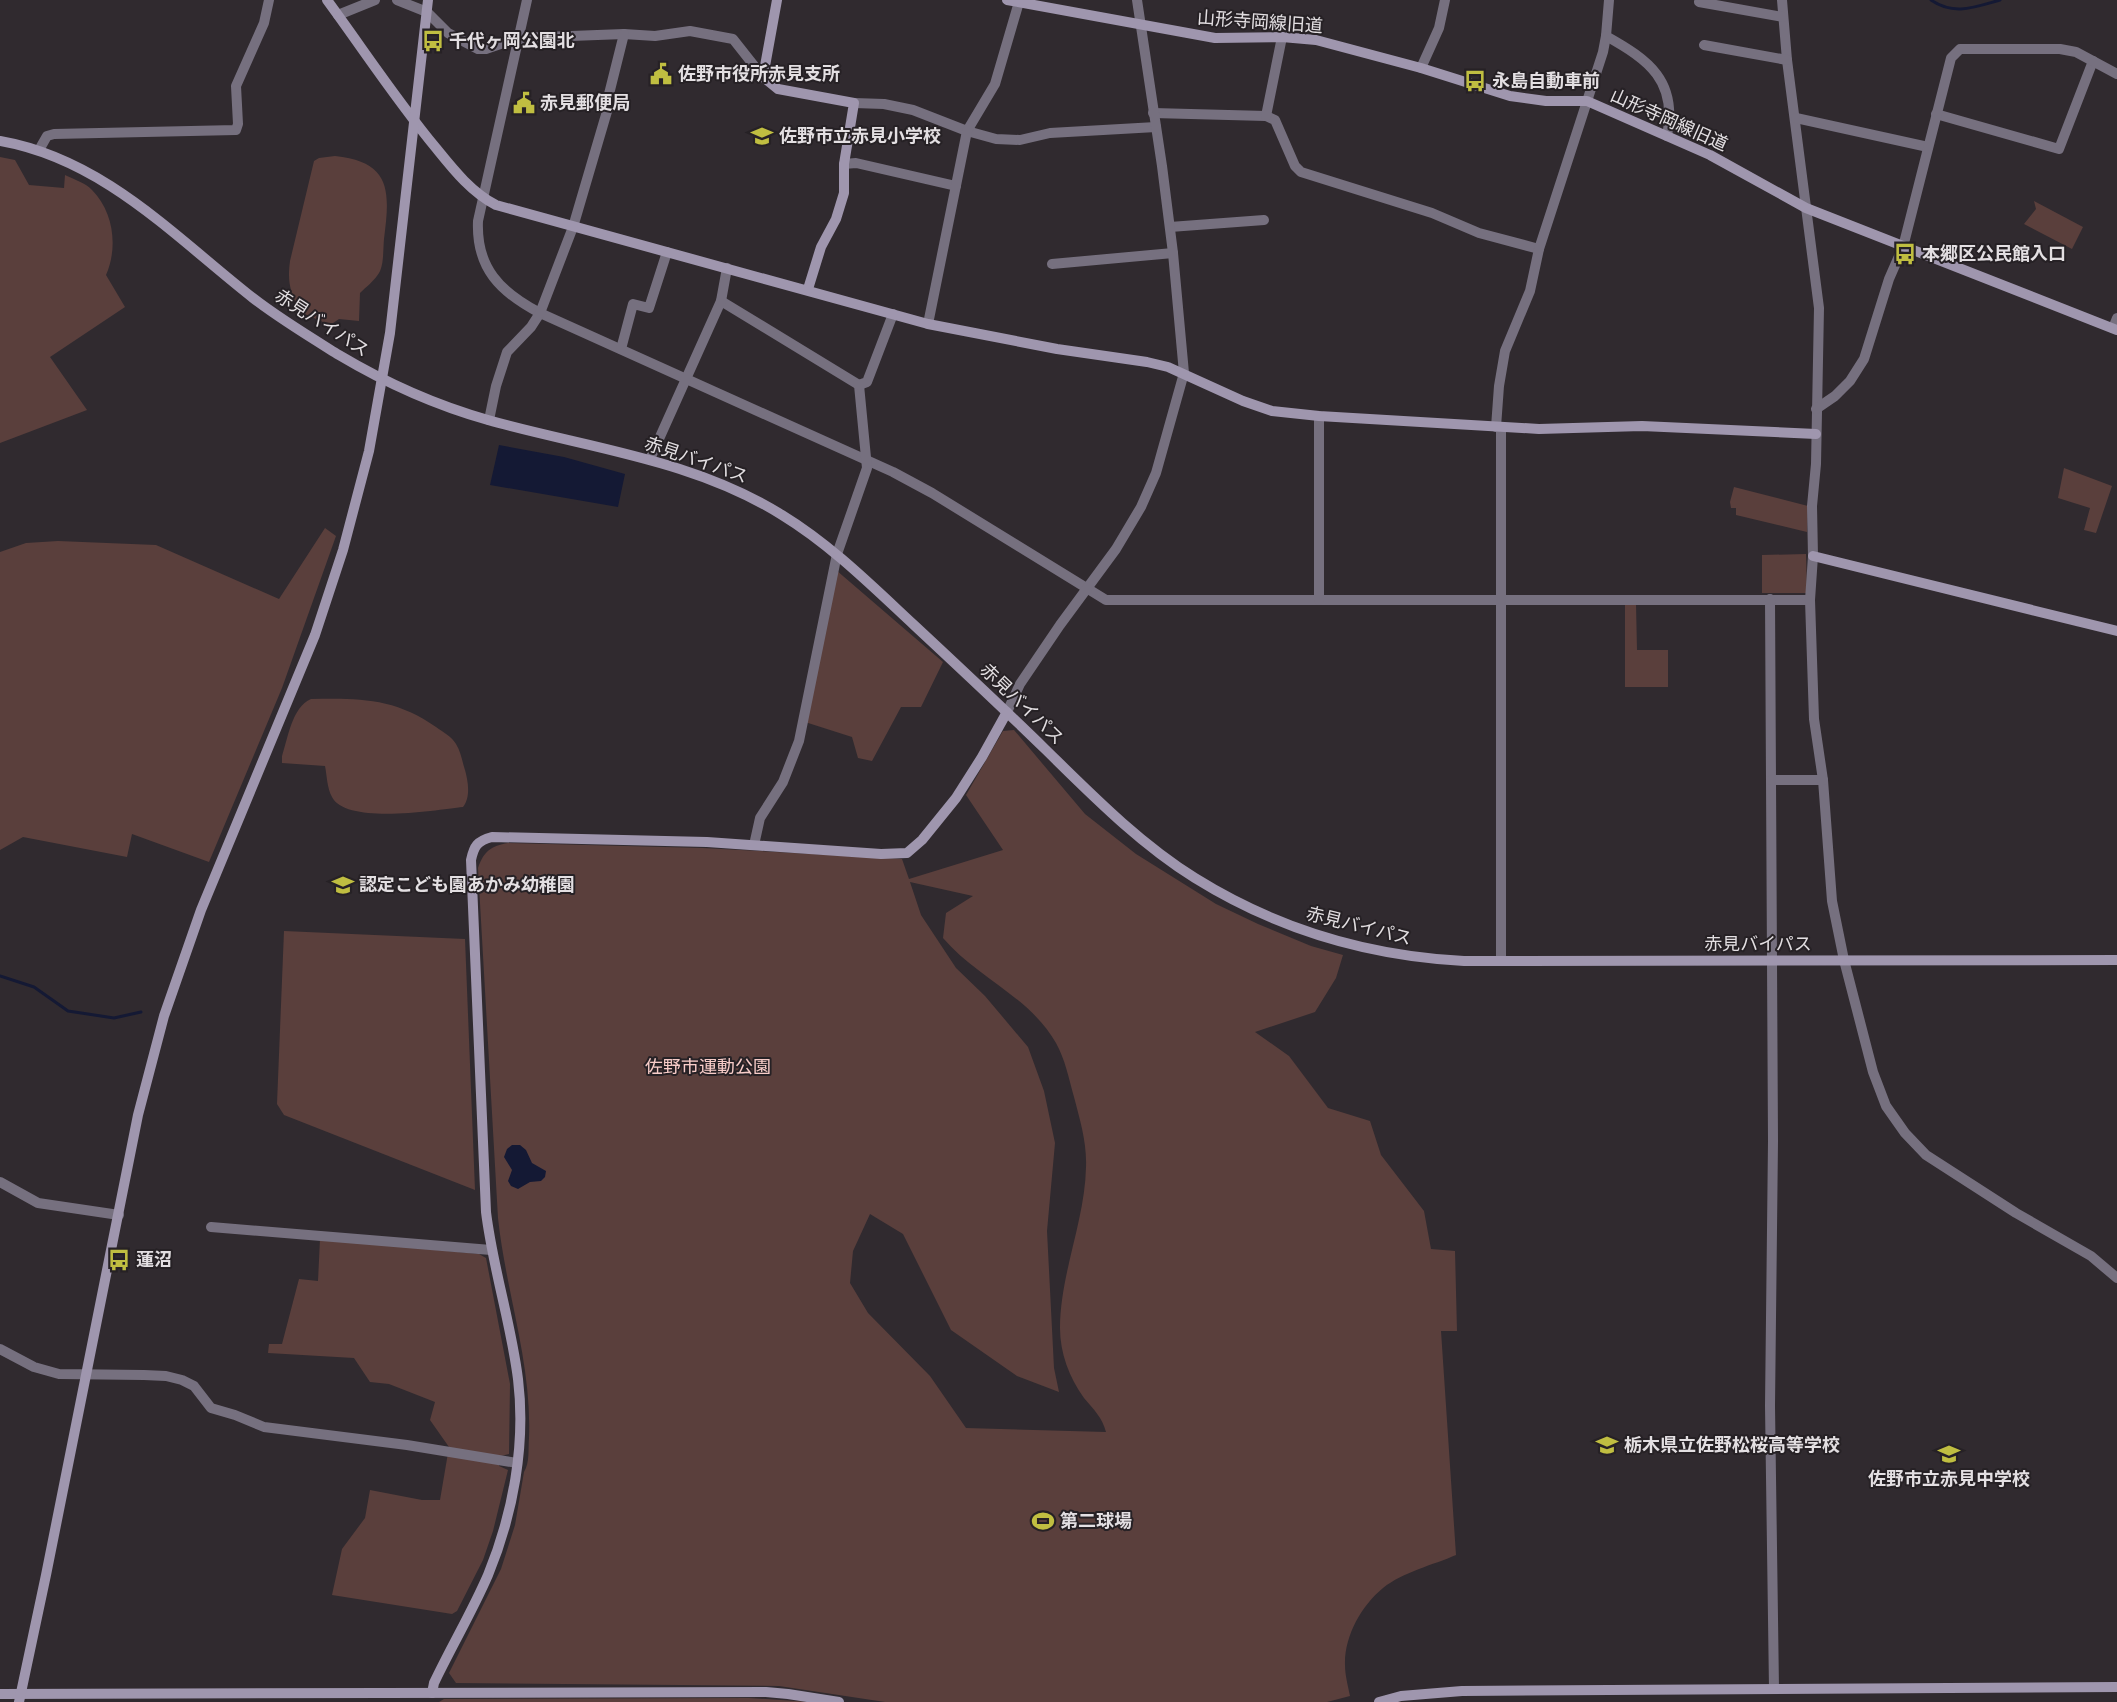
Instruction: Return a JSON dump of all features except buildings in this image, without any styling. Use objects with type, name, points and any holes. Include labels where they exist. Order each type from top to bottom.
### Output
[{"type":"street","points":[[38,150],[47,136],[54,134],[236,130],[238,124],[236,86],[264,23],[269,0]]},
{"type":"street","points":[[327,0],[414,122],[454,170],[483,198],[496,205],[808,289],[928,324],[1074,352],[1147,362],[1184,373],[1243,402],[1272,411],[1319,416],[1538,429],[1642,426],[1816,434]]},
{"type":"street","points":[[338,15],[375,0]]},
{"type":"street","points":[[397,0],[427,12],[448,32],[478,48],[486,48],[518,38],[624,34],[655,36],[690,32],[733,39],[762,77],[778,88],[854,103],[884,104],[913,110],[967,131],[996,139],[1020,140],[1050,133],[1156,127]]},
{"type":"street","points":[[20,1698],[119,1216],[138,1114],[174,984],[200,910],[293,692],[331,590],[359,492],[383,381],[428,0]]},
{"type":"street","points":[[527,0],[483,198],[477,236],[486,264],[500,286],[540,313],[866,460],[932,493],[1106,600],[1810,600]]},
{"type":"street","points":[[762,77],[777,0]]},
{"type":"street","name":"山形寺岡線旧道","points":[[1007,0],[1215,38],[1282,37],[1324,42],[1421,68],[1510,96],[1546,101],[1587,101],[1710,155],[1806,208],[2115,329]]},
{"type":"street","points":[[425,1696],[434,1683],[488,1576],[510,1508],[517,1463],[520,1424],[518,1382],[491,1250],[486,1212],[471,860],[474,846],[482,839],[492,837],[754,845],[881,854],[907,853],[922,840],[956,798],[982,757],[1020,684],[1060,625],[1116,549],[1140,507],[1156,473],[1184,373],[1170,227],[1137,0]]},
{"type":"street","points":[[1421,68],[1439,28],[1445,0]]},
{"type":"street","points":[[1782,0],[1787,60],[1796,118],[1819,308],[1812,506],[1813,556],[1810,600],[1814,719],[1823,780],[1832,901],[1844,960],[1879,1091],[1886,1106],[1912,1142],[1942,1167],[2090,1256],[2117,1278]]},
{"type":"street","points":[[1502,961],[1502,600],[1499,386],[1505,351],[1530,291],[1539,250],[1603,52],[1606,36],[1607,1]]},
{"type":"street","points":[[928,324],[967,131],[995,84],[1019,2]]},
{"type":"street","points":[[1698,2],[1783,17]]},
{"type":"street","points":[[489,420],[496,386],[507,352],[531,328],[540,313],[573,227],[608,108],[607,102],[624,34]]},
{"type":"street","points":[[1606,36],[1638,54],[1664,83],[1669,124],[1667,136]]},
{"type":"street","points":[[1266,116],[1282,37]]},
{"type":"street","points":[[1704,45],[1787,60]]},
{"type":"street","points":[[1816,409],[1835,396],[1858,370],[1864,359],[1889,279],[1903,247],[1951,58],[1960,48],[2060,48],[2076,52],[2117,74]]},
{"type":"street","points":[[1936,114],[2059,149],[2094,62]]},
{"type":"street","points":[[808,289],[821,247],[836,219],[844,193],[844,164],[854,103]]},
{"type":"street","points":[[1153,113],[1266,116],[1275,120],[1295,166],[1301,172],[1432,213],[1479,233],[1539,250]]},
{"type":"street","points":[[1796,118],[1928,147]]},
{"type":"street","name":"赤見バイパス","points":[[0,141],[38,150],[65,160],[118,189],[142,206],[256,301],[298,330],[383,381],[442,406],[489,420],[650,459],[717,482],[764,504],[808,532],[837,554],[1141,838],[1192,876],[1256,911],[1316,935],[1376,950],[1436,960],[2117,960]]},
{"type":"street","points":[[844,164],[856,163],[956,186]]},
{"type":"street","points":[[1170,227],[1264,220]]},
{"type":"street","points":[[620,349],[633,304],[649,308],[667,252]]},
{"type":"street","points":[[1052,264],[1173,253]]},
{"type":"street","points":[[650,459],[722,301],[727,268]]},
{"type":"street","points":[[722,301],[859,385]]},
{"type":"street","points":[[859,385],[866,382],[893,314]]},
{"type":"street","points":[[2115,329],[2117,318]]},
{"type":"street","points":[[754,845],[760,818],[783,782],[799,741],[837,554],[867,468],[859,385]]},
{"type":"street","points":[[1319,416],[1319,600]]},
{"type":"street","points":[[1813,556],[2117,631]]},
{"type":"street","points":[[1770,599],[1770,961],[1773,1141],[1770,1406],[1774,1689]]},
{"type":"street","points":[[1771,780],[1823,780]]},
{"type":"street","points":[[0,1182],[38,1204],[119,1216]]},
{"type":"street","points":[[211,1226],[491,1250]]},
{"type":"street","points":[[0,1349],[26,1363],[59,1374],[166,1376],[182,1380],[194,1386],[211,1408],[235,1415],[264,1428],[407,1445],[517,1463]]},
{"type":"street","points":[[1378,1702],[1401,1696],[1462,1691],[2117,1687]]},
{"type":"street","points":[[0,1694],[20,1698],[766,1692],[839,1702]]},
{"type":"green space","points":[[335,156],[354,159],[368,165],[377,173],[383,182],[387,207],[382,266],[373,281],[360,293],[359,321],[339,319],[330,325],[298,311],[290,287],[289,269],[314,161],[319,158]]},
{"type":"green space","points":[[0,157],[15,160],[29,185],[64,188],[65,175],[79,181],[92,190],[105,209],[112,231],[112,253],[106,275],[125,307],[50,357],[87,410],[0,443]]},
{"type":"green space","points":[[2034,201],[2083,227],[2072,249],[2024,224],[2036,209]]},
{"type":"green space","points":[[2064,468],[2112,486],[2096,533],[2084,530],[2090,508],[2058,498]]},
{"type":"green space","points":[[1734,487],[1808,506],[1807,532],[1736,515],[1736,508],[1731,508],[1730,502]]},
{"type":"green space","points":[[325,528],[336,536],[282,688],[209,862],[132,834],[127,857],[23,837],[0,850],[0,552],[26,543],[58,541],[156,545],[279,599]]},
{"type":"green space","points":[[1806,554],[1807,593],[1762,593],[1762,555]]},
{"type":"green space","points":[[836,570],[943,662],[921,707],[901,707],[872,761],[858,758],[852,737],[805,722]]},
{"type":"green space","points":[[1625,604],[1636,604],[1637,650],[1668,650],[1668,687],[1625,687]]},
{"type":"green space","points":[[311,699],[345,699],[376,702],[406,710],[421,717],[452,739],[458,747],[468,784],[466,803],[463,807],[393,814],[355,811],[341,806],[330,793],[325,766],[282,763],[282,756],[295,716],[299,709]]},
{"type":"green space","name":"佐野市運動公園","points":[[1014,730],[1085,814],[1136,854],[1216,904],[1311,946],[1343,955],[1336,978],[1315,1012],[1255,1032],[1289,1056],[1328,1108],[1370,1121],[1381,1155],[1424,1211],[1431,1249],[1455,1251],[1457,1331],[1441,1331],[1456,1555],[1418,1569],[1391,1582],[1375,1595],[1355,1623],[1347,1644],[1345,1669],[1350,1696],[1327,1702],[885,1702],[779,1686],[456,1683],[449,1673],[501,1569],[515,1525],[524,1472],[528,1460],[529,1438],[527,1383],[498,1218],[478,868],[483,857],[489,850],[508,843],[703,848],[902,859],[909,879],[1003,850],[966,795],[1003,731]],"holes":[[[910,882],[973,896],[946,913],[943,938],[956,952],[1018,1000],[1045,1027],[1062,1056],[1081,1123],[1086,1158],[1085,1187],[1064,1288],[1060,1337],[1064,1356],[1074,1382],[1100,1418],[1106,1432],[966,1428],[930,1376],[868,1313],[850,1283],[853,1251],[870,1214],[903,1234],[951,1330],[1017,1376],[1059,1392],[1054,1368],[1047,1231],[1055,1143],[1044,1091],[1028,1047],[985,996],[956,968],[921,915]]]},
{"type":"green space","points":[[284,931],[465,939],[475,1190],[284,1115],[277,1104]]},
{"type":"green space","points":[[320,1239],[479,1254],[486,1258],[510,1384],[509,1454],[501,1456],[499,1466],[508,1470],[493,1531],[483,1560],[457,1611],[452,1614],[332,1595],[342,1549],[365,1518],[370,1490],[422,1500],[440,1500],[449,1447],[430,1420],[435,1402],[389,1384],[370,1382],[354,1358],[268,1353],[269,1344],[282,1344],[299,1279],[318,1281]]},
{"type":"green space","points":[[749,1698],[810,1702],[439,1702],[444,1699]]},
{"type":"water","points":[[499,445],[564,457],[625,474],[618,507],[490,485]]},
{"type":"water","points":[[512,1145],[520,1145],[526,1150],[532,1163],[546,1171],[545,1177],[541,1181],[530,1182],[518,1189],[511,1186],[508,1181],[512,1170],[504,1157],[507,1149]]},
{"type":"waterway","points":[[1931,0],[1948,8],[1956,9],[1965,9],[2000,0]]},
{"type":"waterway","points":[[0,976],[34,987],[68,1011],[114,1018],[141,1012]]},
{"type":"place","name":"千代ヶ岡公園北","points":[[433,41]]},
{"type":"place","name":"佐野市役所赤見支所","points":[[661,74]]},
{"type":"place","name":"永島自動車前","points":[[1475,81]]},
{"type":"place","name":"赤見郵便局","points":[[524,103]]},
{"type":"place","name":"佐野市立赤見小学校","points":[[762,136]]},
{"type":"place","name":"本郷区公民館入口","points":[[1905,254]]},
{"type":"place","name":"認定こども園あかみ幼稚園","points":[[343,885]]},
{"type":"place","name":"蓮沼","points":[[119,1260]]},
{"type":"place","name":"栃木県立佐野松桜高等学校","points":[[1607,1445]]},
{"type":"place","name":"佐野市立赤見中学校","points":[[1949,1454]]},
{"type":"place","name":"第二球場","points":[[1043,1521]]}]
